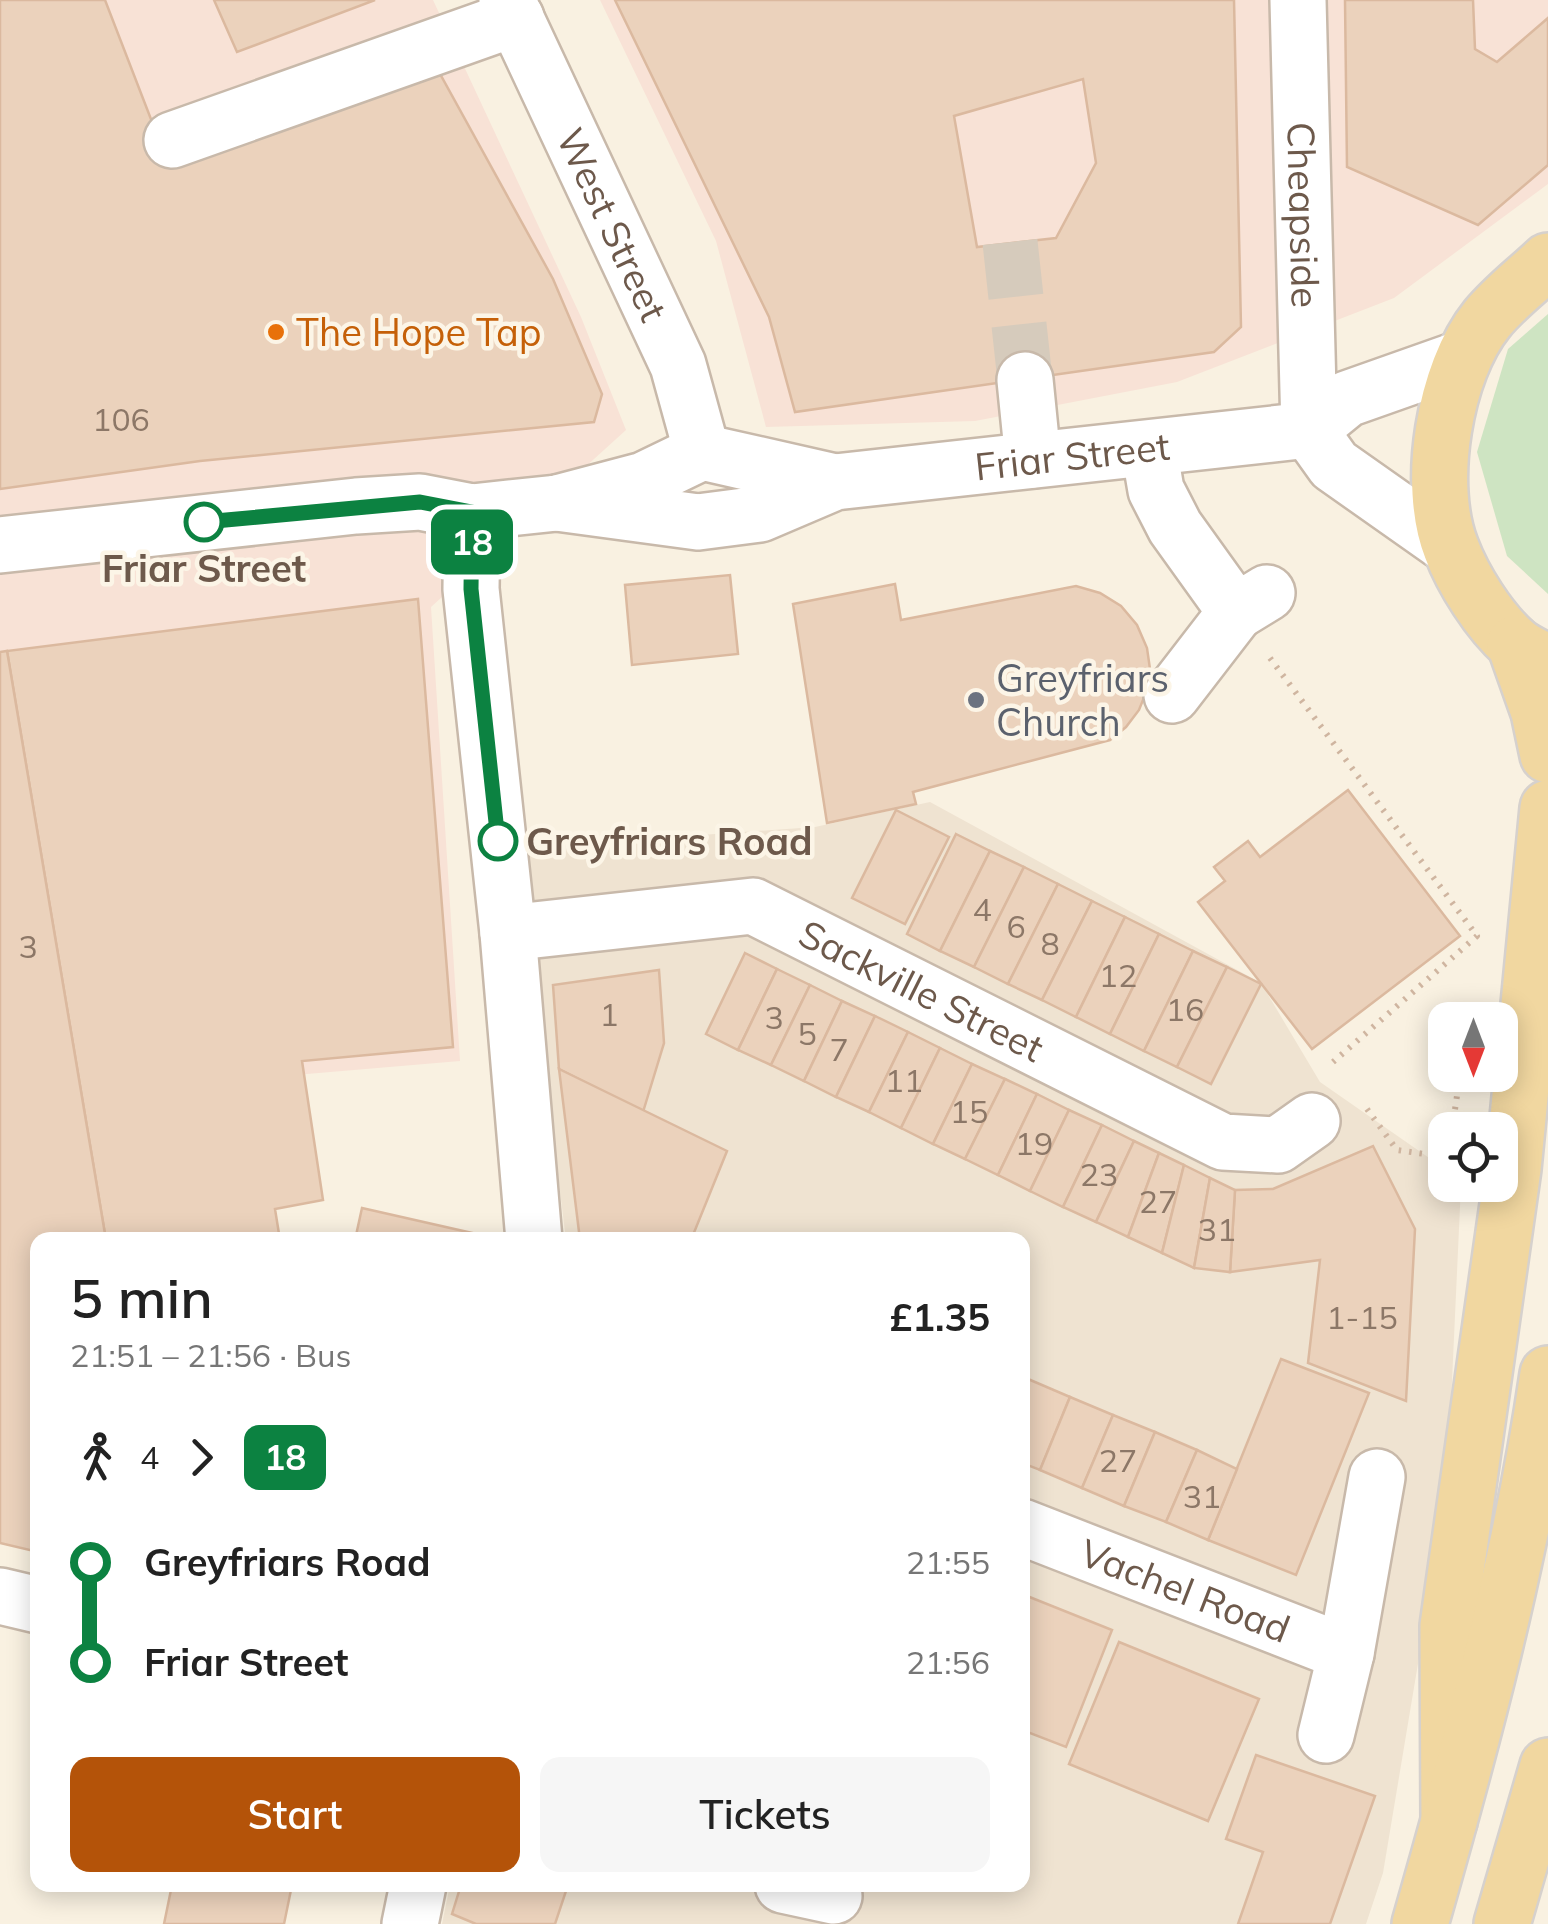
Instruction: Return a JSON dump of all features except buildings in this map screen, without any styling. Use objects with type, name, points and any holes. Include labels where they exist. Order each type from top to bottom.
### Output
[{"type":"main road","points":[[1548,260],[1486,320],[1464,358],[1441,445],[1441,494],[1450,546],[1480,599],[1532,654],[1548,754]]},
{"type":"main road","points":[[1450,1822],[1448,1626],[1512,1169],[1548,808]]},
{"type":"main road","points":[[1420,1924],[1491,1664],[1548,1374]]},
{"type":"main road","points":[[1502,1924],[1548,1766]]},
{"type":"street","name":"Cheapside","points":[[1298,0],[1309,430]]},
{"type":"street","points":[[172,140],[512,9]]},
{"type":"street","name":"West Street","points":[[512,9],[678,364],[702,452]]},
{"type":"street","points":[[1450,546],[1334,464],[1309,430],[1347,399],[1464,358]]},
{"type":"street","points":[[1025,380],[1032,460]]},
{"type":"street","name":"Friar Street","points":[[558,503],[698,522],[760,514],[835,482],[1309,430]]},
{"type":"street","points":[[1149,449],[1156,490],[1175,527],[1251,602],[1172,696]]},
{"type":"street","name":"Friar Street","points":[[0,545],[356,506],[420,502],[472,512],[558,503],[644,480],[702,452],[835,482]]},
{"type":"street","points":[[472,512],[471,589],[508,933],[533,1232]]},
{"type":"street","name":"Sackville Street","points":[[508,933],[753,906],[1223,1142],[1278,1145],[1312,1120]]},
{"type":"street","points":[[1326,1736],[1346,1653],[1377,1477]]},
{"type":"street","name":"Vachel Road","points":[[1030,1530],[1346,1653]]},
{"type":"street","points":[[0,1596],[30,1603]]},
{"type":"street","points":[[410,1924],[417,1892]]},
{"type":"street","points":[[761,1924],[772,1892]]},
{"type":"path","points":[[1251,602],[1478,936],[1333,1062]]},
{"type":"shaded area","points":[[0,0],[433,0],[581,317],[626,430],[431,607],[460,1061],[96,1092],[0,920]]},
{"type":"shaded area","points":[[600,0],[1548,0],[1548,184],[1394,298],[1177,382],[975,421],[766,427],[716,241]]},
{"type":"shaded area","points":[[930,802],[1261,983],[1320,1082],[1428,1157],[1428,1202],[1460,1202],[1447,1490],[1383,1873],[1366,1924],[442,1924],[449,1892],[1030,1892],[1030,1232],[565,1232],[518,848],[815,827]]},
{"type":"green space","points":[[1548,314],[1548,594],[1507,556],[1477,452],[1508,349]]},
{"type":"tunnel","points":[[1010,242],[1025,380]]},
{"type":"bus line","name":"18","points":[[204,522],[420,502],[472,512],[471,589],[498,841]]},
{"type":"place","name":"The Hope Tap","points":[[276,332]]},
{"type":"place","name":"Friar Street","points":[[204,522]]},
{"type":"place","name":"Greyfriars Church","points":[[976,700]]},
{"type":"place","name":"Greyfriars Road","points":[[498,841]]}]
